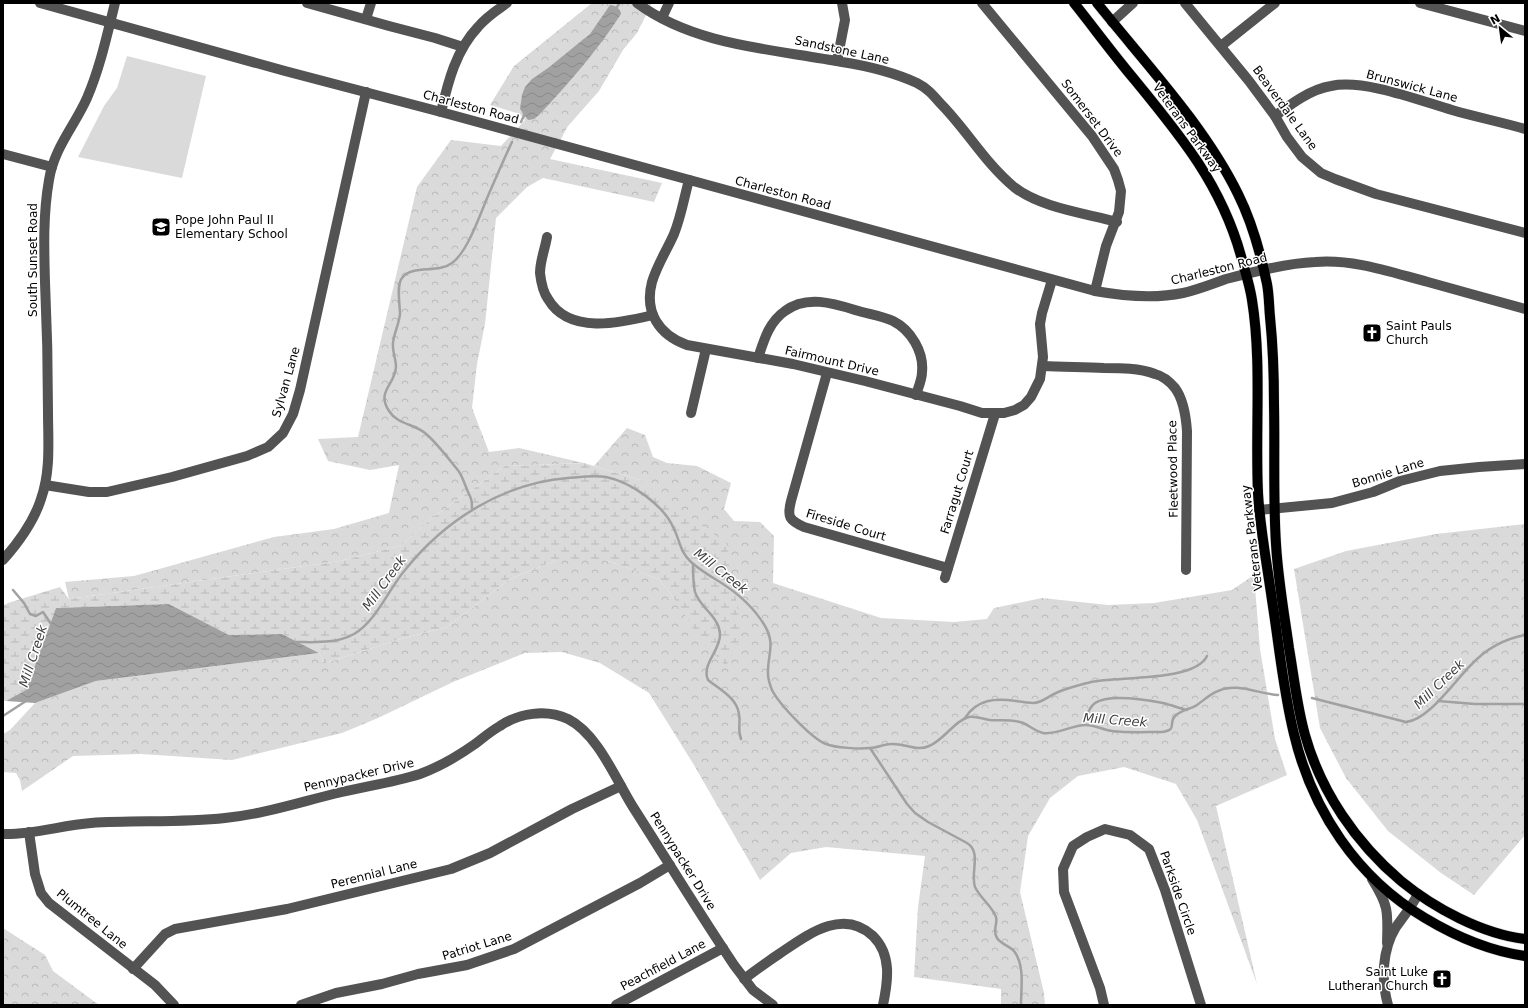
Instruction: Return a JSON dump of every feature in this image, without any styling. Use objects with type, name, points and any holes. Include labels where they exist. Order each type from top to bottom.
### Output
[{"type":"main road","name":"Veterans Parkway","points":[[1074,3],[1167,119],[1207,175],[1222,202],[1238,246],[1252,299],[1256,343],[1259,510],[1282,669],[1294,736],[1303,765],[1314,791],[1330,823],[1343,844],[1370,875],[1392,895],[1410,909],[1463,938],[1504,952],[1525,956]]},
{"type":"main road","name":"Veterans Parkway","points":[[1097,3],[1187,114],[1216,156],[1240,197],[1264,271],[1268,285],[1273,363],[1275,509],[1280,591],[1300,714],[1306,738],[1330,796],[1342,816],[1367,848],[1380,862],[1418,894],[1454,916],[1470,923],[1499,934],[1525,939]]},
{"type":"street","name":"Charleston Road","points":[[40,3],[285,72],[441,112],[1095,291],[1128,296],[1183,293],[1227,279],[1299,263],[1317,261],[1364,265],[1391,271],[1525,309]]},
{"type":"street","name":"South Sunset Road","points":[[3,560],[32,519],[42,497],[45,486],[48,436],[44,219],[47,191],[52,166],[56,152],[82,109],[92,86],[115,3]]},
{"type":"street","points":[[307,3],[463,47]]},
{"type":"street","points":[[366,19],[371,3]]},
{"type":"street","points":[[441,112],[446,89],[463,47],[478,27],[507,3]]},
{"type":"street","name":"Sandstone Lane","points":[[637,3],[662,18],[694,32],[718,39],[881,70],[919,84],[930,92],[950,112],[1005,178],[1026,194],[1037,200],[1060,208],[1116,222]]},
{"type":"street","points":[[662,18],[669,3]]},
{"type":"street","points":[[837,61],[846,20],[842,3]]},
{"type":"street","name":"Somerset Drive","points":[[982,3],[1074,113],[1107,158],[1118,180],[1120,202],[1116,222],[1106,246],[1095,291]]},
{"type":"street","points":[[1112,22],[1133,3]]},
{"type":"street","name":"Beaverdale Lane","points":[[1185,3],[1221,46],[1275,116],[1287,137],[1302,157],[1321,173],[1335,180],[1376,194],[1525,233]]},
{"type":"street","points":[[1221,46],[1275,3]]},
{"type":"street","points":[[1420,3],[1525,31]]},
{"type":"street","name":"Brunswick Lane","points":[[1275,116],[1290,105],[1321,88],[1341,84],[1352,84],[1363,85],[1398,94],[1525,129]]},
{"type":"street","name":"Sylvan Lane","points":[[45,486],[89,492],[114,491],[247,456],[268,447],[283,433],[293,414],[300,390],[366,92]]},
{"type":"street","points":[[3,154],[52,166]]},
{"type":"street","name":"Fairmount Drive","points":[[689,180],[676,227],[652,281],[650,302],[653,315],[661,329],[677,341],[706,349],[758,358],[827,373],[960,406],[982,413],[995,414],[1015,410],[1024,405],[1036,388],[1040,379],[1043,366],[1040,324],[1052,280]]},
{"type":"street","points":[[547,237],[541,263],[542,285],[545,295],[558,312],[567,318],[576,321],[595,324],[653,315]]},
{"type":"street","points":[[758,358],[771,326],[784,311],[803,302],[825,302],[894,321],[903,327],[916,344],[922,363],[921,379],[916,395]]},
{"type":"street","points":[[691,413],[706,349]]},
{"type":"street","name":"Fleetwood Place","points":[[1043,366],[1123,368],[1146,371],[1157,374],[1167,380],[1175,388],[1181,398],[1187,431],[1186,570]]},
{"type":"street","name":"Fireside Court","points":[[827,373],[790,508],[790,517],[793,521],[804,527],[946,573]]},
{"type":"street","name":"Farragut Court","points":[[946,573],[995,414]]},
{"type":"street","name":"Bonnie Lane","points":[[1259,510],[1332,503],[1346,500],[1400,481],[1440,471],[1525,464]]},
{"type":"street","name":"Pennypacker Drive","points":[[3,834],[29,832],[88,823],[138,820],[207,819],[258,813],[423,773],[464,752],[512,719],[526,715],[540,714],[561,717],[580,726],[597,747],[620,786],[723,948],[753,990],[772,1005]]},
{"type":"street","name":"Perennial Lane","points":[[133,969],[165,934],[175,929],[287,909],[451,869],[490,853],[572,809],[620,786]]},
{"type":"street","name":"Parkside Circle","points":[[1104,1005],[1100,988],[1064,892],[1063,869],[1073,846],[1087,837],[1105,829],[1130,835],[1149,849],[1165,890],[1201,1005]]},
{"type":"street","name":"Plumtree Lane","points":[[29,832],[35,874],[41,893],[49,903],[155,985],[174,1005]]},
{"type":"street","name":"Patriot Lane","points":[[301,1005],[336,994],[418,974],[467,965],[514,949],[640,883],[670,864]]},
{"type":"street","points":[[1370,875],[1383,896],[1387,909],[1387,949],[1384,974],[1388,1005]]},
{"type":"street","points":[[1387,949],[1396,928],[1410,909],[1418,894]]},
{"type":"street","points":[[744,978],[799,940],[819,929],[840,923],[850,924],[870,933],[883,949],[887,960],[888,971],[884,1005]]},
{"type":"street","name":"Peachfield Lane","points":[[616,1005],[723,948]]},
{"type":"green space","points":[[592,3],[652,3],[637,33],[623,50],[599,91],[568,126],[550,159],[662,183],[654,202],[543,178],[527,187],[496,218],[485,324],[477,364],[472,408],[489,452],[519,448],[584,463],[505,466],[432,518],[402,545],[340,561],[69,599],[65,582],[134,576],[274,537],[334,529],[389,513],[399,465],[370,470],[328,461],[318,439],[358,437],[417,187],[451,140],[501,146],[525,120],[520,114],[490,105],[514,66]]},
{"type":"green space","points":[[127,56],[206,76],[182,178],[78,157],[104,106],[117,88]]},
{"type":"green space","points":[[627,428],[645,435],[653,457],[667,463],[697,466],[731,483],[724,509],[734,521],[760,522],[774,536],[773,583],[881,618],[954,622],[987,619],[994,608],[1042,598],[1108,605],[1154,603],[1232,590],[1254,575],[1260,649],[1275,739],[1287,775],[1216,806],[1257,984],[1197,820],[1176,784],[1124,767],[1078,776],[1050,798],[1028,836],[1020,892],[1044,993],[1045,1005],[1001,1005],[1001,989],[914,977],[918,907],[925,856],[826,847],[791,853],[760,880],[694,765],[649,693],[600,663],[562,652],[525,653],[453,682],[378,718],[342,733],[232,760],[141,754],[73,756],[22,791],[20,780],[16,773],[3,772],[3,734],[10,730],[35,703],[96,681],[319,653],[323,659],[322,664],[404,638],[447,627],[510,579],[557,560],[605,560],[659,579],[676,601],[640,480],[594,466]]},
{"type":"green space","points":[[584,463],[640,480],[727,544],[742,636],[726,666],[701,641],[676,601],[659,579],[605,560],[557,560],[510,579],[447,627],[404,638],[322,664],[323,659],[319,653],[282,634],[229,635],[169,604],[56,608],[26,690],[6,701],[3,701],[3,606],[8,603],[60,587],[69,599],[340,561],[402,545],[432,518],[505,466]]},
{"type":"green space","points":[[1525,524],[1525,835],[1474,895],[1441,873],[1388,831],[1346,778],[1320,728],[1294,569],[1346,551],[1436,534]]},
{"type":"green space","points":[[3,928],[45,955],[53,971],[99,1005],[4,1005]]},
{"type":"water","points":[[610,5],[620,10],[621,14],[612,28],[550,103],[534,119],[528,120],[520,109],[525,87],[532,79],[590,34]]},
{"type":"water","points":[[169,604],[229,635],[282,634],[319,653],[96,681],[35,703],[6,701],[26,690],[56,608]]},
{"type":"waterway","points":[[615,10],[619,4]]},
{"type":"waterway","points":[[521,122],[525,113]]},
{"type":"waterway","points":[[472,509],[472,502],[461,475],[438,445],[421,430],[396,419],[389,411],[384,398],[387,388],[393,379],[396,367],[393,346],[400,314],[400,281],[412,271],[440,268],[452,263],[458,257],[464,249],[474,229],[512,142]]},
{"type":"waterway","name":"Mill Creek","points":[[295,642],[325,642],[354,634],[376,613],[399,578],[421,552],[438,535],[477,507],[498,496],[521,487],[544,481],[597,476],[606,477],[626,484],[636,489],[655,503],[669,520],[687,558],[735,593],[752,608],[765,626],[770,639],[771,645],[768,674],[772,690],[781,704],[796,720],[820,741],[826,744],[854,748],[873,748],[891,744],[924,748],[939,740],[959,722],[969,717],[1019,722],[1043,733],[1054,733],[1080,725],[1093,726],[1118,732],[1162,732],[1170,730],[1172,721],[1177,714],[1192,708],[1215,692],[1225,689],[1240,688],[1278,695]]},
{"type":"waterway","points":[[693,564],[693,582],[697,598],[713,617],[719,628],[720,634],[718,646],[707,668],[708,680],[727,694],[738,708],[740,721],[739,732],[741,739]]},
{"type":"waterway","points":[[13,590],[24,603],[30,614],[36,616],[43,612],[51,624]]},
{"type":"waterway","name":"Mill Creek","points":[[1312,698],[1406,722],[1415,720],[1433,707],[1465,671],[1484,653],[1496,645],[1525,635]]},
{"type":"waterway","points":[[965,718],[975,707],[987,701],[1008,700],[1034,703],[1060,691],[1091,682],[1172,674],[1187,670],[1200,664],[1207,656]]},
{"type":"waterway","points":[[1083,725],[1093,705],[1101,700],[1118,698],[1148,700],[1187,710]]},
{"type":"waterway","name":"Mill Creek","points":[[3,716],[26,701]]},
{"type":"waterway","points":[[1438,701],[1475,704],[1525,704]]},
{"type":"waterway","points":[[870,748],[907,804],[915,813],[928,822],[967,843],[974,852],[975,887],[992,909],[996,917],[995,933],[997,938],[1014,951],[1020,963],[1022,977],[1021,1005]]},
{"type":"place","name":"Pope John Paul II Elementary School","points":[[161,227]]},
{"type":"place","name":"Saint Pauls Church","points":[[1372,333]]},
{"type":"place","name":"Saint Luke Lutheran Church","points":[[1442,979]]}]
